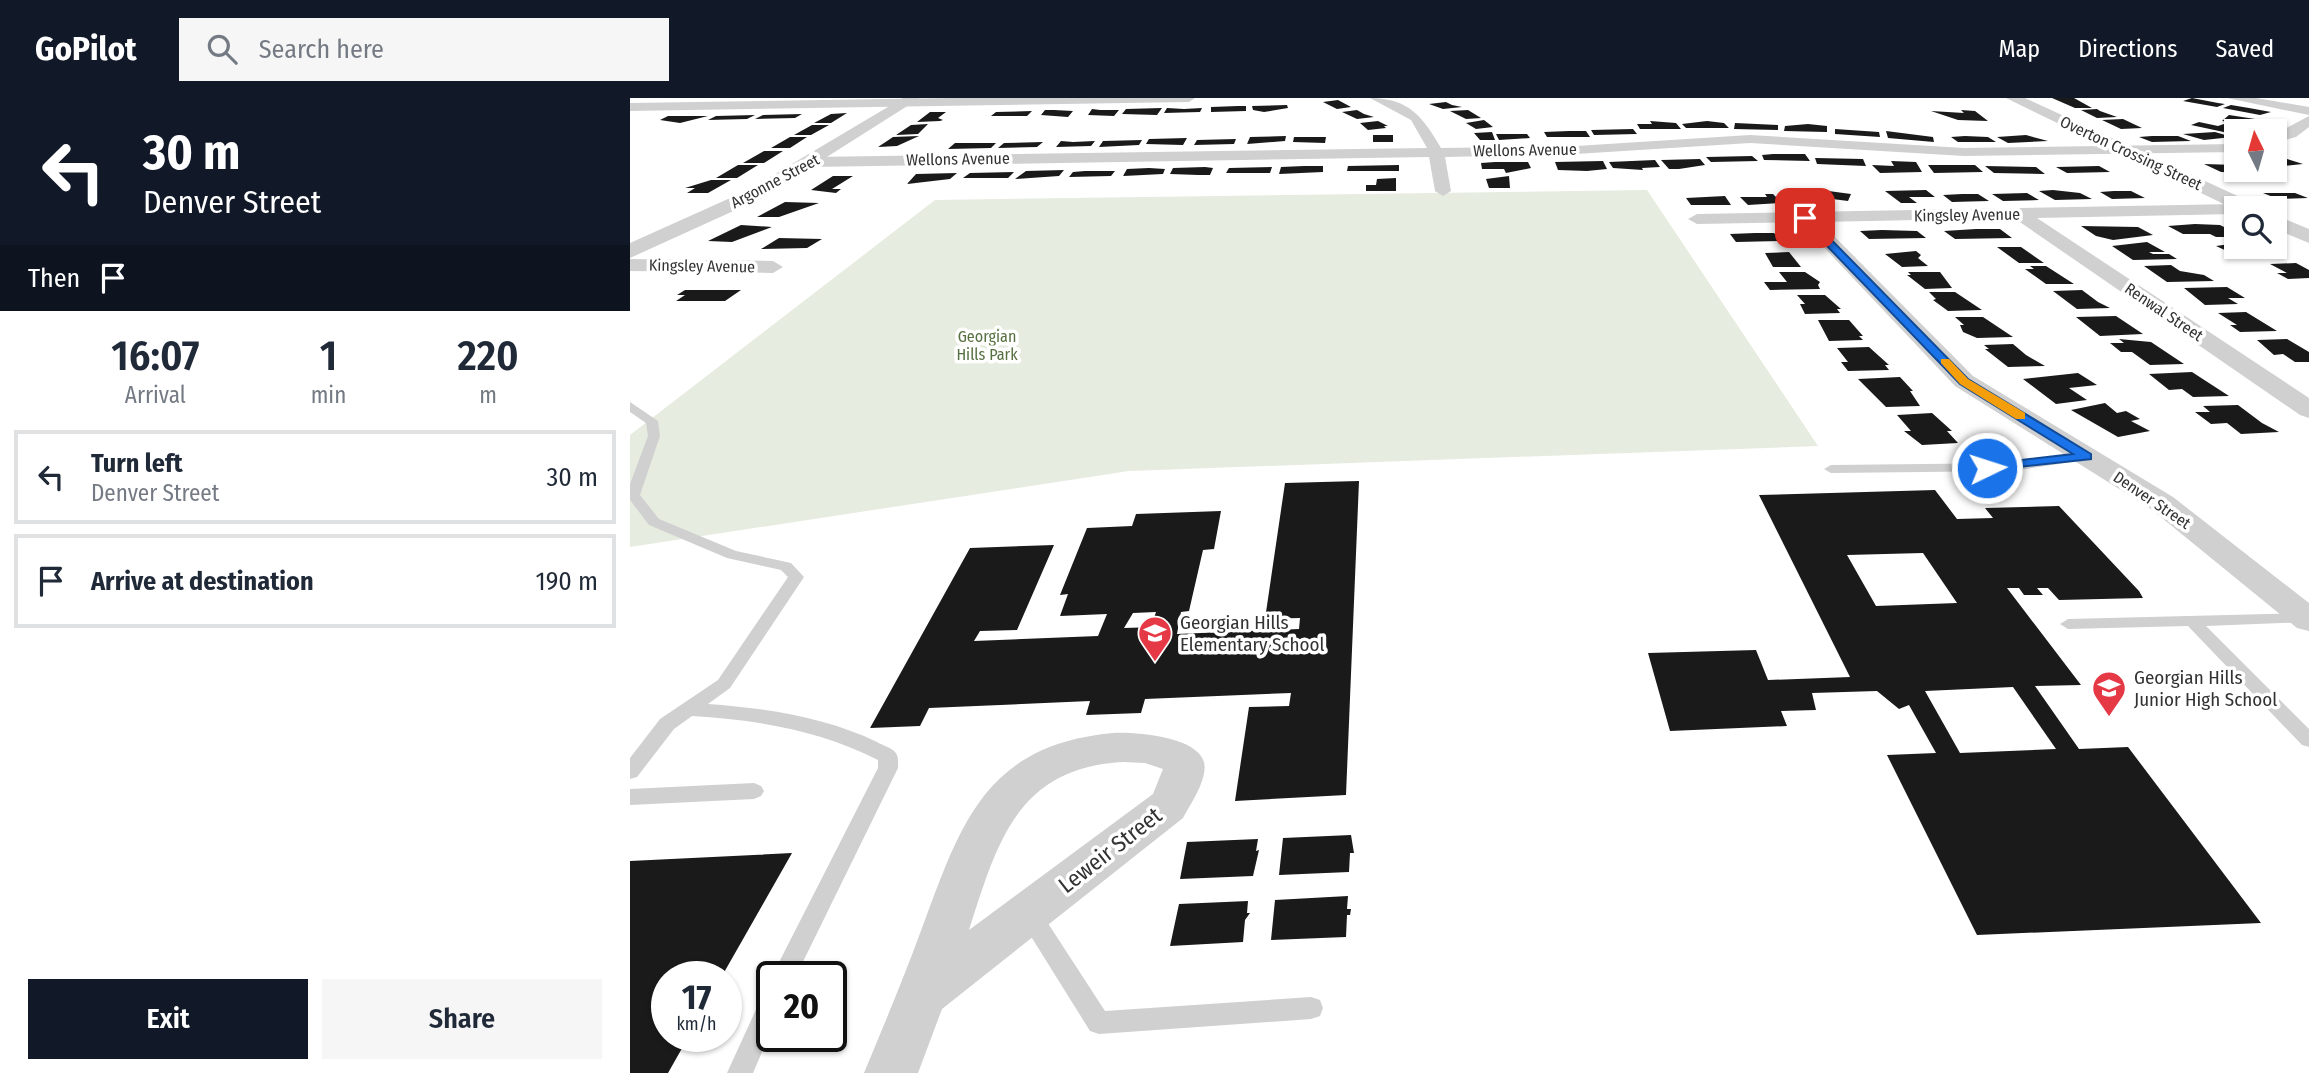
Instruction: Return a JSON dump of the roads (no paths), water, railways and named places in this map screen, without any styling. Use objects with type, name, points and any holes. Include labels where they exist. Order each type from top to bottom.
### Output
[{"type":"street","points":[[630,107],[1189,98]]},
{"type":"street","points":[[1376,98],[1416,117],[1436,151],[1443,191]]},
{"type":"street","name":"Overton Crossing Street","points":[[2013,98],[2224,197]]},
{"type":"street","points":[[2233,98],[2309,111]]},
{"type":"street","name":"Argonne Street","points":[[630,251],[755,194],[812,162],[908,101]]},
{"type":"street","points":[[2287,135],[2309,120]]},
{"type":"street","points":[[2291,134],[2309,138]]},
{"type":"street","name":"Wellons Avenue","points":[[812,162],[1576,150],[1739,139],[1964,152],[2224,148]]},
{"type":"street","name":"Kingsley Avenue","points":[[1697,219],[2224,209]]},
{"type":"street","name":"Renwal Street","points":[[2019,214],[2309,410]]},
{"type":"street","name":"Denver Street","points":[[1805,218],[1964,381],[2162,503],[2308,619]]},
{"type":"street","points":[[2287,227],[2309,237]]},
{"type":"street","name":"Kingsley Avenue","points":[[630,265],[774,267]]},
{"type":"street","name":"Leweir Street","points":[[891,1073],[923,993],[971,856],[999,805],[1033,773],[1076,753],[1119,747],[1170,751],[1184,763],[1181,781],[1168,806],[923,993]]},
{"type":"lane","points":[[630,406],[652,421],[654,436],[633,495],[654,522],[732,555],[786,566],[796,577],[724,684],[667,724],[630,772]]},
{"type":"lane","points":[[1831,469],[2000,467],[2086,456]]},
{"type":"lane","points":[[2068,624],[2308,619]]},
{"type":"lane","points":[[2192,621],[2309,740]]},
{"type":"lane","points":[[689,709],[745,713],[834,731],[888,756],[888,768],[791,961]]},
{"type":"lane","points":[[630,797],[754,791]]},
{"type":"lane","points":[[1028,913],[1099,1023],[1311,1009]]},
{"type":"lane","points":[[740,1073],[756,1036]]},
{"type":"place","name":"Georgian Hills Elementary School","points":[[1155,663]]},
{"type":"place","name":"Georgian Hills Junior High School","points":[[2109,718]]},
{"type":"park label","name":"Georgian Hills Park","points":[[987,345]]}]
